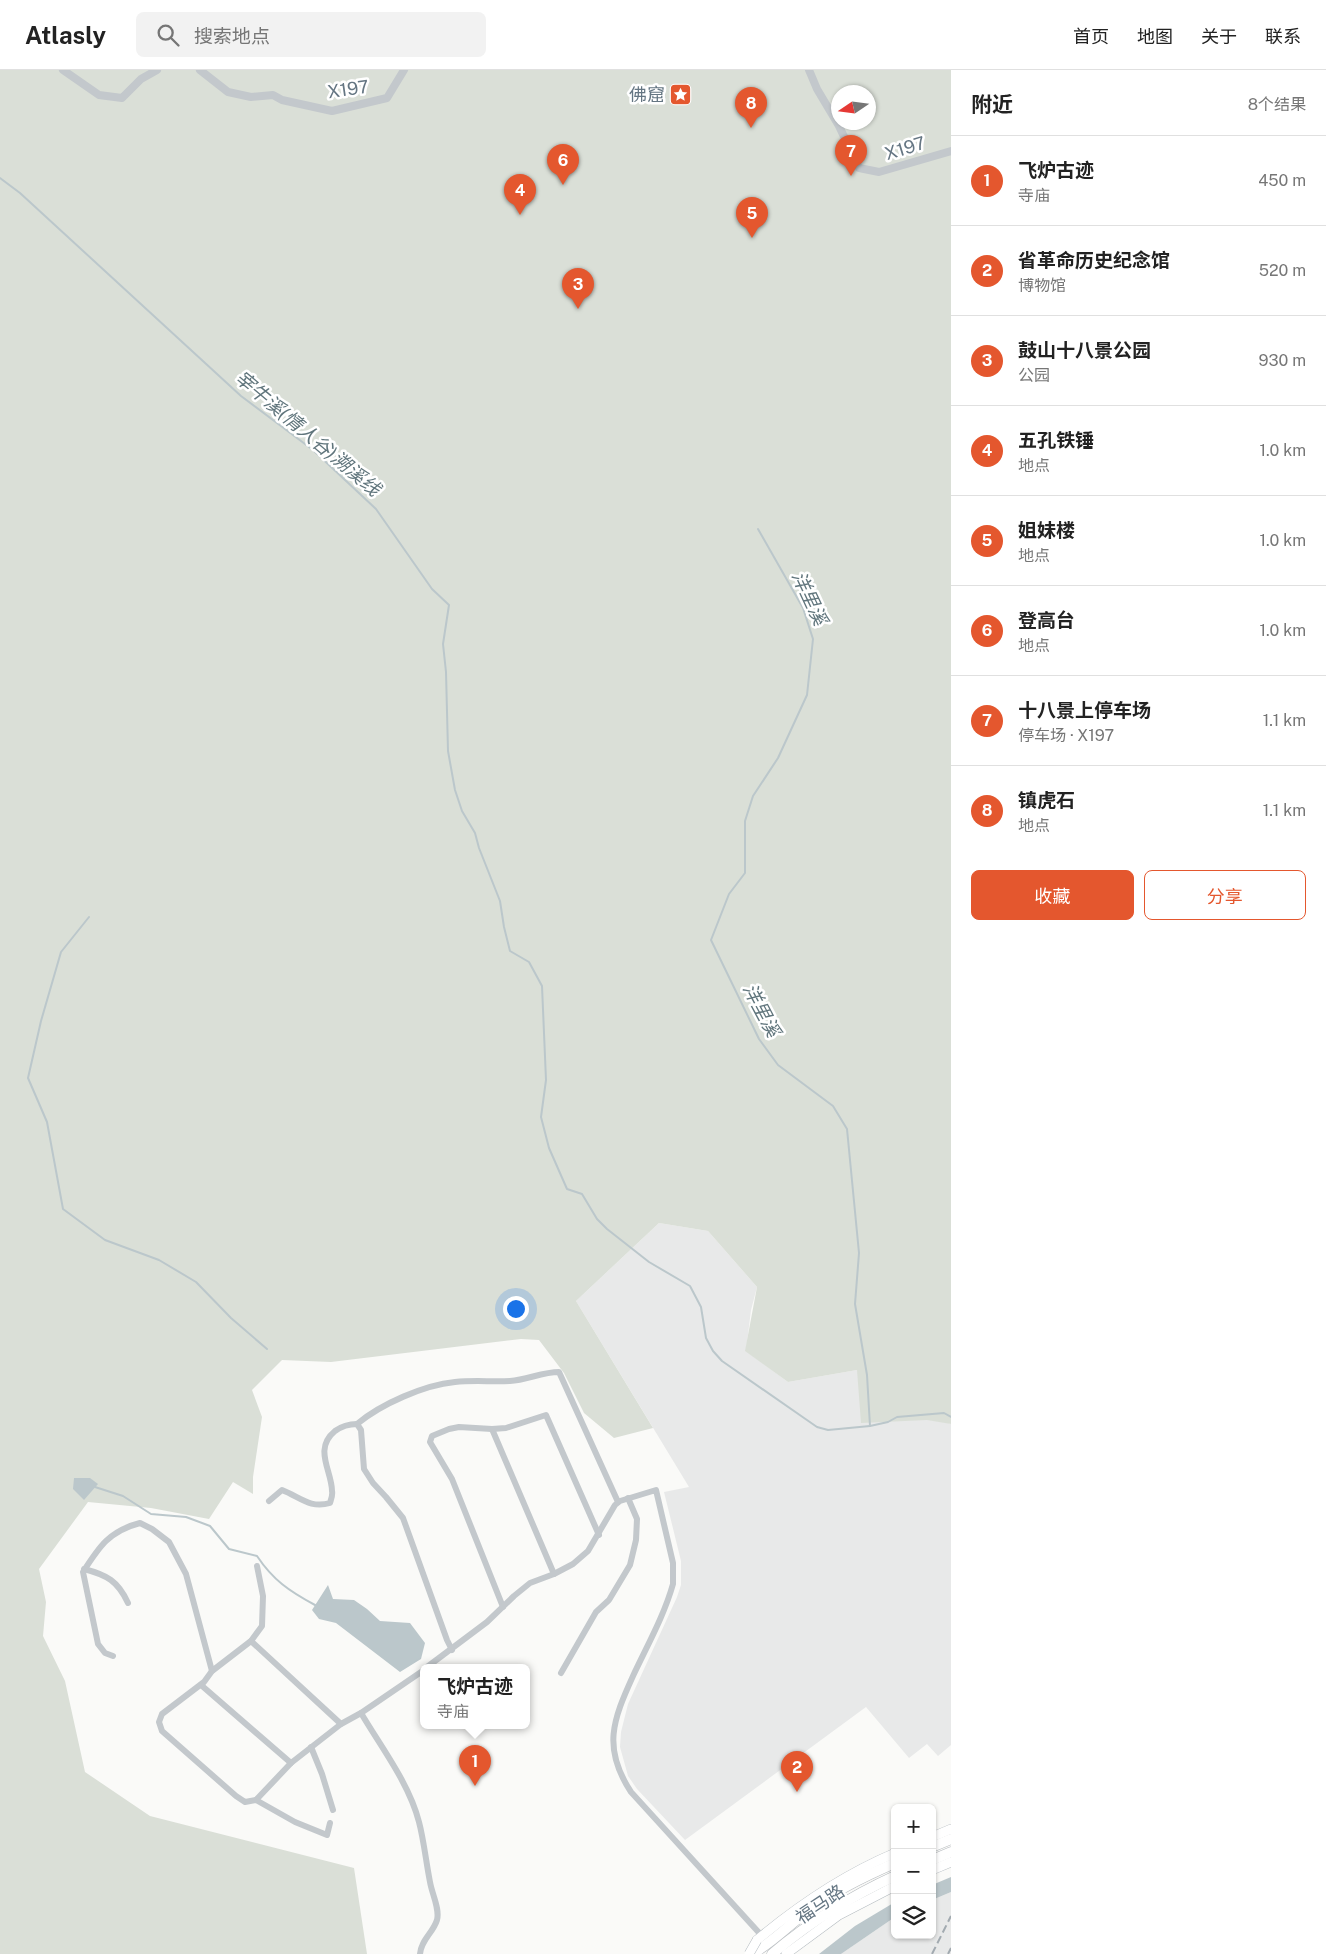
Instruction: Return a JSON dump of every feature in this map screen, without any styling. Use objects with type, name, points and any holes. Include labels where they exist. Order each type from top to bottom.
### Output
[{"type":"main road","points":[[936,1836],[951,1830]]},
{"type":"main road","points":[[936,1845],[951,1839]]},
{"type":"main road","points":[[936,1858],[951,1852]]},
{"type":"main road","points":[[761,1941],[786,1915],[823,1889],[891,1855]]},
{"type":"main road","points":[[936,1868],[951,1862]]},
{"type":"main road","name":"福马路","points":[[751,1954],[761,1941],[828,1897],[891,1865]]},
{"type":"main road","name":"福马路","points":[[772,1954],[798,1932],[834,1907],[891,1878]]},
{"type":"main road","points":[[786,1954],[839,1914],[891,1888]]},
{"type":"street","points":[[63,70],[99,94],[122,98],[141,79],[157,70]]},
{"type":"street","name":"X197","points":[[200,70],[228,92],[252,97],[273,95],[282,100],[332,111],[387,98],[404,70]]},
{"type":"street","name":"X197","points":[[809,70],[816,89],[839,126],[859,168],[879,172],[951,151]]},
{"type":"street","points":[[269,1501],[282,1490],[306,1504],[320,1506],[330,1503],[332,1492],[325,1466],[325,1446],[330,1436],[339,1428],[350,1424],[357,1424],[383,1406],[414,1393],[452,1382],[510,1381],[533,1378],[546,1372],[559,1372],[618,1502]]},
{"type":"street","points":[[503,1607],[452,1479],[430,1442],[432,1436],[459,1427],[506,1428],[546,1416],[599,1535]]},
{"type":"street","points":[[357,1424],[361,1430],[364,1469],[373,1483],[403,1518],[446,1640],[452,1650]]},
{"type":"street","points":[[492,1429],[554,1574]]},
{"type":"street","points":[[431,1664],[452,1650],[530,1583],[573,1564],[588,1551],[618,1502],[656,1490],[674,1573],[670,1593],[616,1717],[613,1747],[616,1764],[622,1779],[631,1792],[761,1941]]},
{"type":"street","points":[[560,1672],[596,1612],[609,1600],[630,1565],[636,1540],[638,1519],[628,1498]]},
{"type":"street","points":[[113,1656],[105,1653],[98,1644],[83,1572],[108,1537],[125,1527],[140,1523],[152,1529],[169,1542],[186,1574],[212,1671]]},
{"type":"street","points":[[257,1566],[263,1596],[262,1626],[251,1641],[212,1671],[200,1685],[162,1714],[159,1722],[162,1731],[245,1802],[256,1800],[291,1763],[341,1724],[361,1713],[420,1673]]},
{"type":"street","points":[[84,1569],[101,1574],[114,1582],[128,1603]]},
{"type":"street","points":[[251,1641],[341,1724]]},
{"type":"street","points":[[200,1685],[291,1763]]},
{"type":"street","points":[[361,1713],[401,1781],[419,1822],[432,1894],[437,1910],[437,1920],[421,1946],[420,1954]]},
{"type":"street","points":[[311,1747],[333,1810]]},
{"type":"street","points":[[256,1800],[295,1822],[327,1835],[330,1823]]},
{"type":"shaded area","points":[[0,70],[951,70],[951,1424],[927,1420],[861,1423],[857,1370],[788,1382],[745,1351],[757,1287],[708,1231],[659,1223],[576,1301],[653,1428],[614,1438],[584,1413],[564,1373],[539,1340],[521,1339],[331,1362],[282,1360],[252,1390],[262,1417],[253,1477],[253,1494],[233,1482],[209,1519],[151,1508],[88,1502],[39,1569],[46,1602],[43,1636],[65,1681],[85,1772],[150,1816],[354,1868],[367,1954],[0,1954]]},
{"type":"shaded area","points":[[659,1223],[708,1231],[757,1287],[751,1310],[746,1351],[788,1382],[857,1370],[910,1420],[939,1420],[951,1424],[951,1745],[938,1756],[927,1744],[909,1758],[866,1707],[685,1840],[637,1789],[628,1776],[620,1747],[621,1732],[628,1704],[681,1585],[681,1561],[664,1492],[689,1487],[576,1301]]},
{"type":"shaded area","points":[[74,1478],[90,1478],[98,1484],[84,1500],[73,1489]]},
{"type":"shaded area","points":[[328,1585],[333,1599],[354,1600],[380,1621],[410,1623],[425,1643],[421,1659],[400,1672],[336,1623],[319,1619],[312,1610]]},
{"type":"shaded area","points":[[951,1877],[951,1892],[936,1898],[936,1883]]},
{"type":"shaded area","points":[[951,1892],[951,1954],[841,1954],[891,1920],[891,1939],[936,1939],[936,1898]]},
{"type":"shaded area","points":[[891,1904],[891,1920],[841,1954],[819,1954],[855,1926]]},
{"type":"waterway","name":"宰牛溪(情人谷)溯溪线","points":[[0,178],[20,193],[241,396],[313,450],[376,509],[432,589],[449,605],[443,644],[446,672],[448,751],[455,790],[462,811],[475,833],[500,901],[510,951],[529,962],[542,986],[546,1080],[541,1117],[549,1148],[567,1189],[582,1194],[597,1219],[607,1229],[649,1262],[690,1286],[701,1307],[706,1338],[713,1351],[722,1361],[817,1427],[828,1430],[870,1426]]},
{"type":"waterway","name":"洋里溪","points":[[758,529],[803,608],[813,639],[807,695],[778,758],[753,796],[745,821],[745,873],[729,894],[711,940],[759,1039],[778,1065],[833,1106],[847,1129],[859,1253],[855,1304],[867,1375],[870,1426],[888,1422],[897,1417],[944,1413],[951,1417]]},
{"type":"waterway","points":[[89,917],[61,952],[41,1021],[28,1078],[47,1122],[63,1209],[105,1240],[159,1260],[196,1282],[231,1318],[267,1349]]},
{"type":"waterway","points":[[95,1487],[123,1496],[151,1514],[186,1517],[210,1526],[229,1549],[257,1556],[269,1572],[282,1584],[315,1605]]},
{"type":"railway","points":[[932,1954],[951,1916]]},
{"type":"railway","points":[[948,1954],[951,1948]]},
{"type":"place","name":"佛窟","points":[[681,94]]},
{"type":"place","name":"镇虎石","points":[[751,128]]},
{"type":"place","name":"十八景上停车场","points":[[851,176]]},
{"type":"place","name":"登高台","points":[[563,185]]},
{"type":"place","name":"五孔铁锤","points":[[520,215]]},
{"type":"place","name":"姐妹楼","points":[[752,238]]},
{"type":"place","name":"鼓山十八景公园","points":[[578,309]]},
{"type":"place","name":"飞炉古迹","points":[[475,1786]]},
{"type":"place","name":"省革命历史纪念馆","points":[[797,1792]]}]
